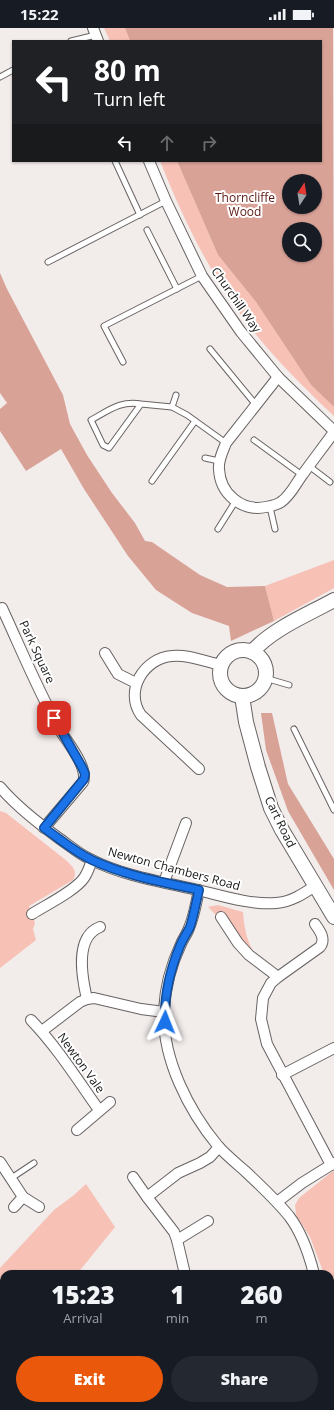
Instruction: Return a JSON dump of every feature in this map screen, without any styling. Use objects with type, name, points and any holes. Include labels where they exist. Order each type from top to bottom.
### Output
[{"type":"street","name":"Churchill Way","points":[[149,162],[166,201],[202,276],[240,332],[278,377],[334,432]]},
{"type":"street","points":[[278,377],[226,443],[218,467],[220,480],[223,487],[235,502],[260,509],[278,504],[286,498],[334,432]]},
{"type":"street","points":[[252,652],[263,640],[274,633],[334,600]]},
{"type":"street","name":"Park Square","points":[[2,608],[56,723],[84,772],[83,782],[44,828]]},
{"type":"street","points":[[238,650],[252,652],[259,657],[263,663],[265,678],[257,691],[242,696],[233,694],[225,688],[222,682],[220,675],[221,665],[227,656],[232,652],[238,650]]},
{"type":"street","points":[[105,653],[118,674],[136,683]]},
{"type":"street","points":[[199,769],[141,715],[135,704],[134,694],[136,683],[146,668],[160,658],[177,656],[221,665]]},
{"type":"street","name":"Cart Road","points":[[242,696],[246,722],[271,808],[282,830],[334,917]]},
{"type":"street","name":"Newton Chambers Road","points":[[0,787],[8,797],[44,828],[92,860],[115,869],[249,902],[277,903],[295,898],[315,886]]},
{"type":"street","points":[[164,882],[186,823]]},
{"type":"street","points":[[32,914],[80,882],[88,871],[92,860]]},
{"type":"street","points":[[199,890],[190,927],[172,965],[167,989],[164,1012],[165,1032],[169,1052],[182,1090],[197,1117],[219,1147],[277,1202],[290,1217],[300,1234],[313,1270]]},
{"type":"street","points":[[221,917],[249,955],[278,976]]},
{"type":"street","points":[[277,1202],[333,1164],[282,1075],[267,1044],[261,1019],[263,998],[267,990],[278,976],[323,943],[323,938],[315,924]]},
{"type":"street","points":[[100,927],[90,933],[82,958],[82,980],[87,999],[94,998],[141,1009],[164,1012]]},
{"type":"street","name":"Newton Vale","points":[[42,1031],[80,1002],[87,999]]},
{"type":"street","name":"Newton Vale","points":[[31,1020],[42,1031],[99,1110]]},
{"type":"street","points":[[282,1075],[334,1048]]},
{"type":"street","name":"Newton Vale","points":[[77,1130],[110,1102]]},
{"type":"street","points":[[147,1198],[178,1173],[205,1160],[219,1147]]},
{"type":"street","points":[[0,1162],[23,1197],[39,1207]]},
{"type":"street","points":[[133,1177],[147,1198],[174,1232],[178,1240],[184,1270]]},
{"type":"street","points":[[14,1207],[23,1197]]},
{"type":"street","points":[[178,1240],[208,1221]]},
{"type":"lane","points":[[75,40],[96,35]]},
{"type":"lane","points":[[0,77],[12,71]]},
{"type":"lane","points":[[115,162],[140,215]]},
{"type":"lane","points":[[48,262],[166,201]]},
{"type":"lane","points":[[147,230],[177,289]]},
{"type":"lane","points":[[123,362],[104,326],[202,276]]},
{"type":"lane","points":[[210,349],[256,405]]},
{"type":"lane","points":[[172,407],[176,395]]},
{"type":"lane","points":[[141,404],[109,448],[103,445],[91,420],[122,403],[128,402],[172,407],[226,443]]},
{"type":"lane","points":[[152,481],[195,421]]},
{"type":"lane","points":[[254,440],[302,475]]},
{"type":"lane","points":[[205,458],[220,461]]},
{"type":"lane","points":[[308,466],[330,482]]},
{"type":"lane","points":[[218,529],[235,502]]},
{"type":"lane","points":[[270,507],[275,529]]},
{"type":"lane","points":[[265,678],[289,685]]},
{"type":"lane","points":[[294,729],[334,810]]},
{"type":"lane","points":[[10,1179],[34,1163]]},
{"type":"shaded area","points":[[104,28],[125,28],[130,40],[110,40]]},
{"type":"shaded area","points":[[160,162],[177,162],[218,255],[256,302],[311,385],[334,407],[334,416],[281,363],[256,335],[234,305],[202,253]]},
{"type":"shaded area","points":[[334,560],[334,588],[274,621],[265,586]]},
{"type":"shaded area","points":[[0,811],[6,813],[67,861],[73,868],[75,874],[73,880],[29,906],[35,923],[33,929],[36,940],[0,968]]},
{"type":"shaded area","points":[[218,905],[243,912],[246,932],[253,951],[251,953],[223,913],[216,915],[208,907]]},
{"type":"shaded area","points":[[333,1171],[334,1172],[334,1270],[322,1270],[310,1237],[296,1215],[295,1205],[299,1198]]},
{"type":"shaded area","points":[[86,1184],[115,1227],[80,1270],[0,1270],[0,1268],[54,1210]]},
{"type":"green space","name":"Thorncliffe Wood","points":[[125,28],[333,28],[334,407],[311,385],[256,302],[218,255],[177,162],[322,162],[322,40],[130,40]]},
{"type":"green space","points":[[0,273],[63,395],[70,424],[87,455],[112,493],[135,523],[145,541],[152,542],[200,575],[227,587],[265,586],[274,621],[231,641],[229,626],[192,613],[156,590],[128,556],[84,489],[61,449],[26,471],[0,431],[0,409],[7,403],[0,393]]},
{"type":"green space","points":[[261,713],[272,713],[288,784],[334,859],[334,890],[288,811],[266,750]]},
{"type":"route","points":[[54,718],[85,774],[82,783],[44,828],[92,860],[129,874],[199,890],[190,927],[172,965],[164,1012],[165,1022]]}]
